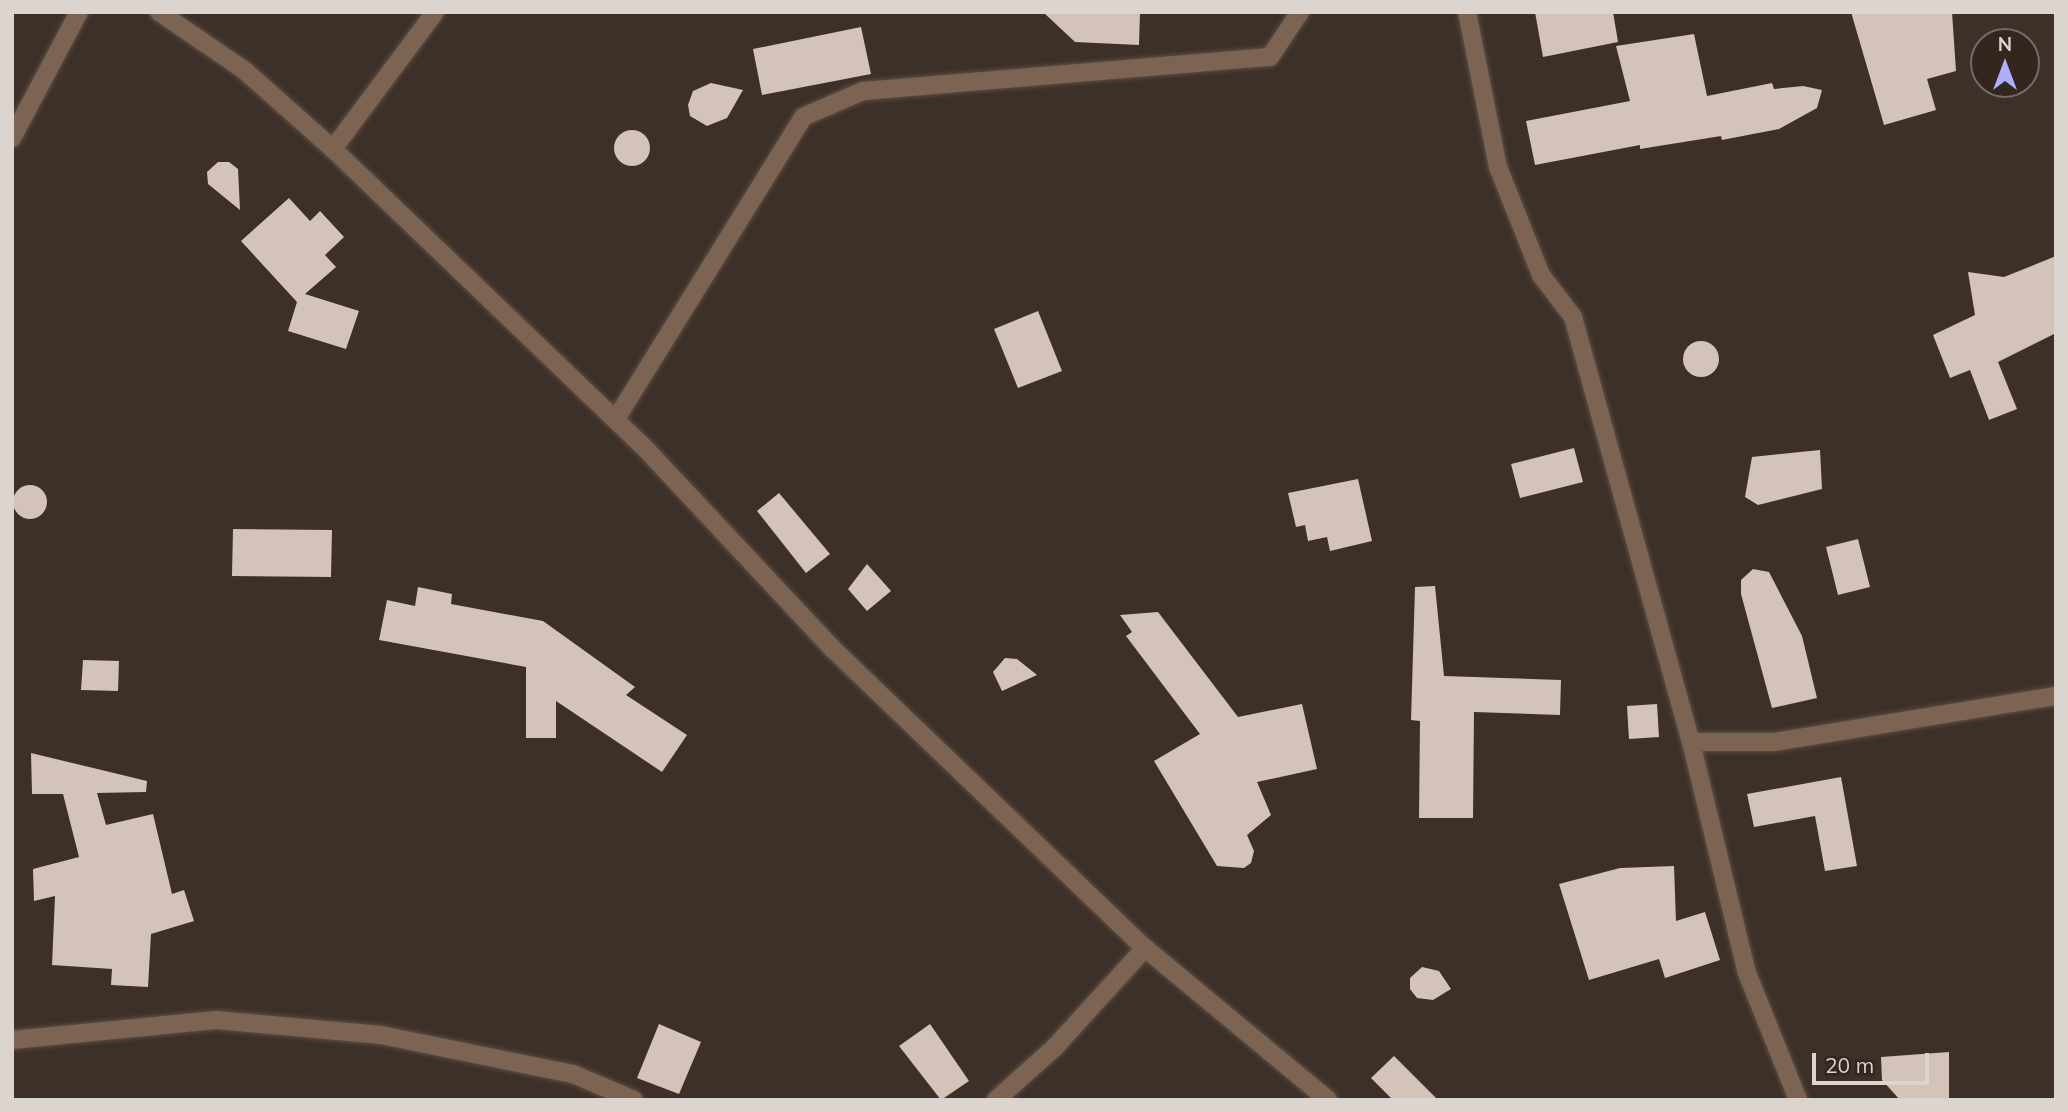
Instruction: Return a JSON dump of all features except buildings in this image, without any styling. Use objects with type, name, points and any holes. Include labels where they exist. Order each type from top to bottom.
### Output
[{"type":"street","points":[[12,138],[79,12]]},
{"type":"street","points":[[159,12],[244,70],[333,149],[615,419],[835,651],[1145,948],[1328,1100]]},
{"type":"street","points":[[333,149],[435,12]]},
{"type":"street","points":[[615,419],[803,117],[863,91],[1270,57],[1300,12]]},
{"type":"street","points":[[1467,12],[1497,167],[1541,275],[1573,317],[1691,742],[1747,972],[1798,1100]]},
{"type":"street","points":[[1691,742],[1775,742],[2056,696]]},
{"type":"street","points":[[996,1100],[1055,1047],[1145,948]]},
{"type":"street","points":[[12,1040],[216,1020],[368,1034],[573,1074],[634,1100]]}]
